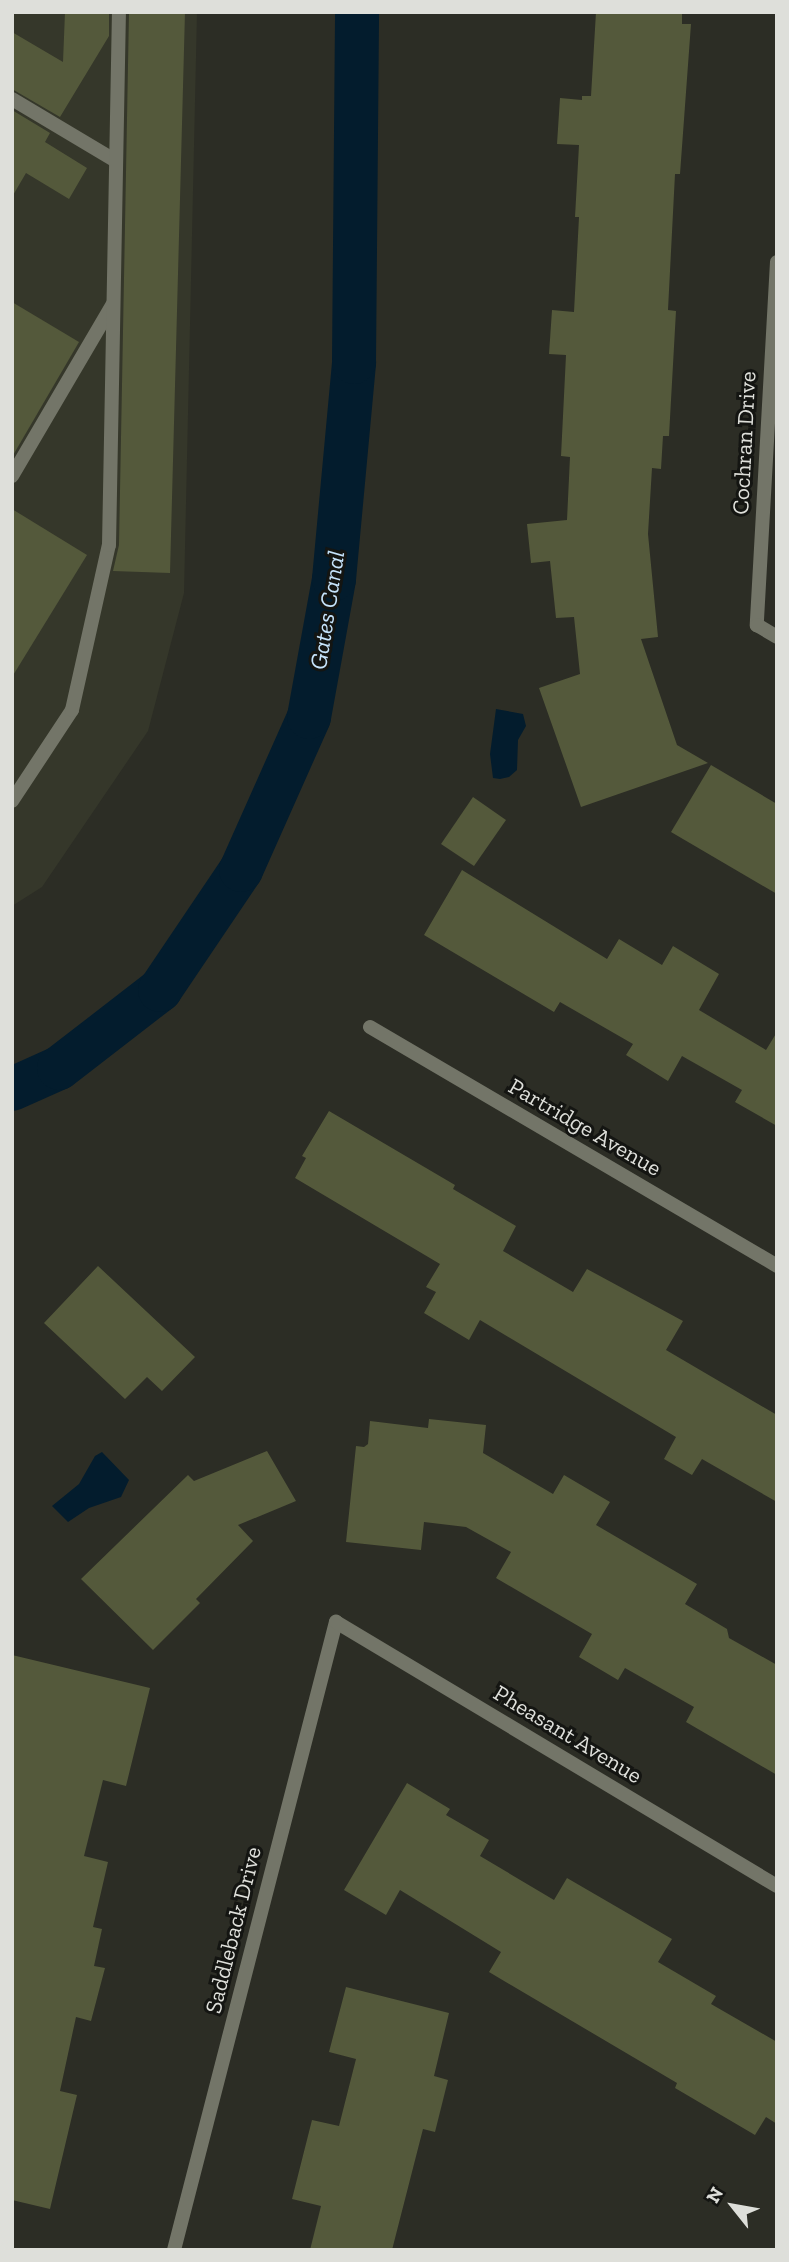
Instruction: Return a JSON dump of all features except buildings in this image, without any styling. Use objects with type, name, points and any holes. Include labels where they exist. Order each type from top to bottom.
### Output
[{"type":"street","points":[[12,801],[72,710],[109,545],[119,12]]},
{"type":"street","points":[[12,99],[116,161]]},
{"type":"street","name":"Cochran Drive","points":[[777,262],[757,625],[777,637]]},
{"type":"street","points":[[12,476],[114,303]]},
{"type":"street","name":"Partridge Avenue","points":[[370,1027],[777,1266]]},
{"type":"street","name":"Pheasant Avenue","points":[[336,1622],[777,1886]]},
{"type":"street","name":"Saddleback Drive","points":[[174,2250],[336,1622]]},
{"type":"shaded area","points":[[12,12],[197,12],[184,593],[148,731],[42,887],[12,906]]},
{"type":"water","points":[[496,709],[523,714],[526,726],[518,740],[517,770],[509,777],[500,779],[493,778],[490,754]]},
{"type":"water","points":[[102,1452],[129,1480],[121,1497],[89,1508],[68,1522],[52,1506],[79,1484],[95,1456]]},
{"type":"waterway","name":"Gates Canal","points":[[12,1089],[59,1068],[160,990],[241,870],[309,717],[334,579],[354,362],[357,12]]}]
